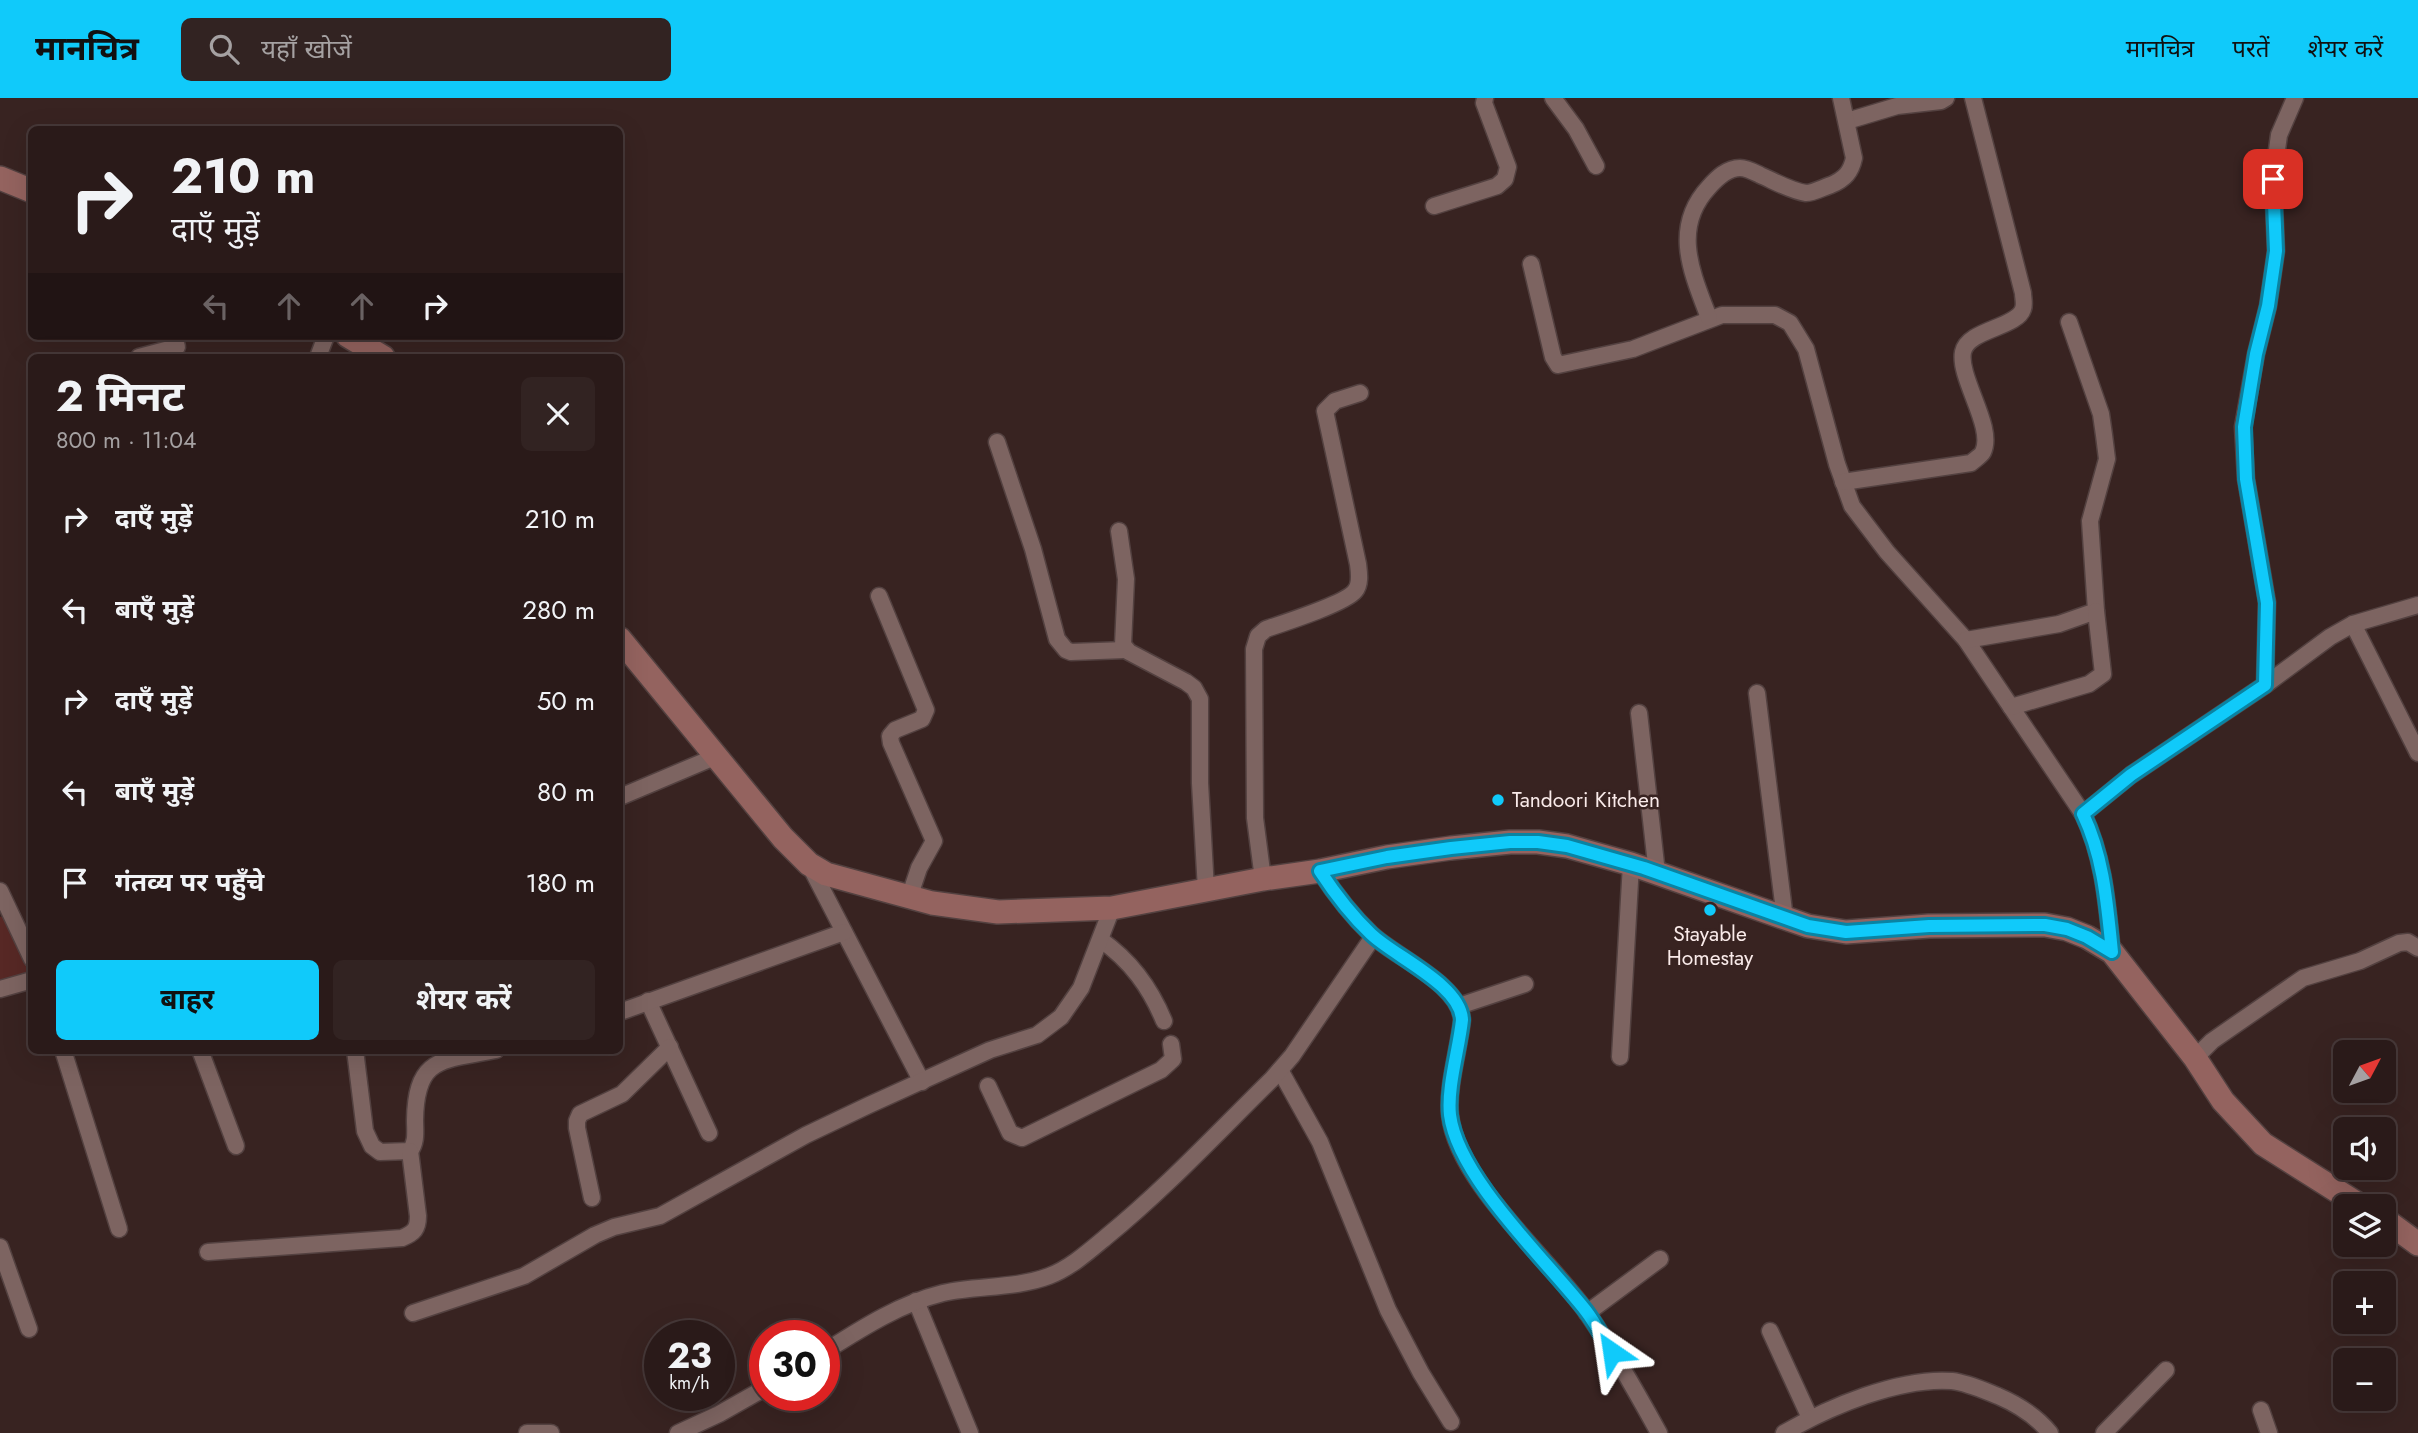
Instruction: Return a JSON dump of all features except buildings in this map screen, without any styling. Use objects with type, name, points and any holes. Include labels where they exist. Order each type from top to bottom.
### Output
[{"type":"street","points":[[1434,206],[1497,186],[1505,180],[1508,167],[1484,103],[1485,98]]},
{"type":"street","points":[[1553,98],[1576,129],[1596,166]]},
{"type":"street","points":[[1709,318],[1696,286],[1687,244],[1691,212],[1702,195],[1729,170],[1743,168],[1804,193],[1838,182],[1847,176],[1854,158],[1841,98]]},
{"type":"street","points":[[1847,121],[1897,106],[1941,101],[1946,98]]},
{"type":"street","points":[[1843,482],[1971,463],[1983,452],[1985,435],[1966,369],[1964,352],[1969,342],[2019,316],[2024,307],[2023,293],[1973,98]]},
{"type":"street","points":[[2265,685],[2267,603],[2246,479],[2244,427],[2276,251],[2273,179],[2279,135],[2295,98]]},
{"type":"street","points":[[0,178],[28,189]]},
{"type":"street","points":[[1531,264],[1553,357],[1558,365],[1633,349],[1722,315],[1774,315],[1790,323],[1806,349],[1843,482],[1853,506],[1886,552],[1966,640],[2083,814],[2101,861],[2112,952]]},
{"type":"street","points":[[2011,707],[2089,684],[2103,674],[2090,521],[2107,459],[2106,447],[2101,414],[2069,323]]},
{"type":"street","points":[[357,340],[376,348]]},
{"type":"street","points":[[150,354],[177,347]]},
{"type":"street","points":[[1263,880],[1255,806],[1254,649],[1258,636],[1266,629],[1339,601],[1354,593],[1358,587],[1358,564],[1325,411],[1335,401],[1360,393]]},
{"type":"street","points":[[997,442],[1033,549],[1057,639],[1071,652],[1125,650],[1186,682],[1198,694],[1201,706],[1200,783],[1206,890]]},
{"type":"street","points":[[1119,531],[1126,579],[1122,637],[1125,650]]},
{"type":"street","points":[[879,596],[926,710],[922,719],[895,730],[890,736],[934,841],[919,868],[909,898]]},
{"type":"street","points":[[2083,814],[2131,775],[2265,685],[2330,636],[2353,624],[2418,605]]},
{"type":"street","points":[[1966,640],[2059,624],[2096,611]]},
{"type":"street","points":[[2353,624],[2418,753]]},
{"type":"street","points":[[623,643],[783,838],[809,864],[826,874],[909,898],[970,909],[1007,912],[1112,908],[1387,857],[1510,842],[1538,842],[1567,846],[1630,864],[1808,926],[1846,932],[1929,926],[2045,925],[2067,929],[2112,952],[2195,1058],[2223,1101],[2263,1144],[2342,1194]]},
{"type":"street","points":[[1757,693],[1785,919]]},
{"type":"street","points":[[1639,713],[1657,873]]},
{"type":"street","points":[[623,796],[718,756]]},
{"type":"street","points":[[809,864],[922,1082]]},
{"type":"street","points":[[1620,1057],[1630,864]]},
{"type":"street","points":[[1320,871],[1339,900],[1373,937],[1448,992],[1459,1006],[1462,1020],[1450,1116],[1464,1158],[1512,1224],[1587,1313],[1659,1433]]},
{"type":"street","points":[[0,891],[28,950]]},
{"type":"street","points":[[413,1313],[524,1276],[614,1227],[660,1216],[806,1135],[990,1050],[1037,1035],[1061,1017],[1082,988],[1112,908]]},
{"type":"street","points":[[623,1011],[844,932]]},
{"type":"street","points":[[840,1342],[877,1319],[916,1301],[946,1293],[1031,1281],[1048,1276],[1078,1260],[1133,1215],[1280,1070],[1373,937]]},
{"type":"street","points":[[1101,940],[1132,966],[1156,1002],[1164,1021]]},
{"type":"street","points":[[2195,1058],[2213,1041],[2304,978],[2360,961],[2399,943],[2408,942],[2418,948]]},
{"type":"street","points":[[0,989],[28,981]]},
{"type":"street","points":[[1459,1006],[1525,984]]},
{"type":"street","points":[[648,1001],[709,1133]]},
{"type":"street","points":[[988,1086],[1010,1133],[1022,1138],[1161,1070],[1173,1059],[1171,1044]]},
{"type":"street","points":[[592,1198],[577,1128],[580,1114],[622,1094],[670,1047]]},
{"type":"street","points":[[64,1054],[119,1229]]},
{"type":"street","points":[[202,1054],[236,1146]]},
{"type":"street","points":[[356,1054],[368,1140],[380,1152],[410,1151]]},
{"type":"street","points":[[208,1252],[402,1238],[412,1234],[418,1224],[418,1216],[410,1151],[415,1141],[415,1099],[424,1073],[443,1062],[478,1054]]},
{"type":"street","points":[[1280,1070],[1320,1142],[1388,1310],[1451,1422]]},
{"type":"street","points":[[2396,1228],[2418,1244]]},
{"type":"street","points":[[0,1247],[30,1329]]},
{"type":"street","points":[[1587,1313],[1660,1259]]},
{"type":"street","points":[[916,1301],[970,1433]]},
{"type":"street","points":[[1770,1331],[1810,1418]]},
{"type":"street","points":[[2104,1433],[2166,1370]]},
{"type":"street","points":[[1784,1433],[1810,1418],[1903,1384],[1953,1381],[1976,1386],[2011,1402],[2035,1416],[2050,1433]]},
{"type":"street","points":[[678,1433],[749,1396]]},
{"type":"street","points":[[2261,1409],[2269,1433]]},
{"type":"street","points":[[527,1433],[551,1433]]},
{"type":"shaded area","points":[[8,915],[28,977],[0,984],[0,917]]},
{"type":"place","name":"Tandoori Kitchen","points":[[1498,800]]},
{"type":"place","name":"Stayable Homestay","points":[[1710,910]]},
{"type":"route","points":[[1612,1352],[1587,1313],[1512,1224],[1464,1158],[1450,1116],[1462,1020],[1462,1013],[1455,999],[1431,978],[1373,937],[1339,900],[1320,871],[1387,857],[1451,848],[1538,842],[1567,846],[1644,868],[1808,926],[1846,932],[1929,926],[2045,925],[2067,929],[2087,937],[2112,952],[2101,861],[2083,814],[2131,775],[2265,685],[2267,603],[2246,479],[2244,427],[2276,251],[2273,179]]}]
